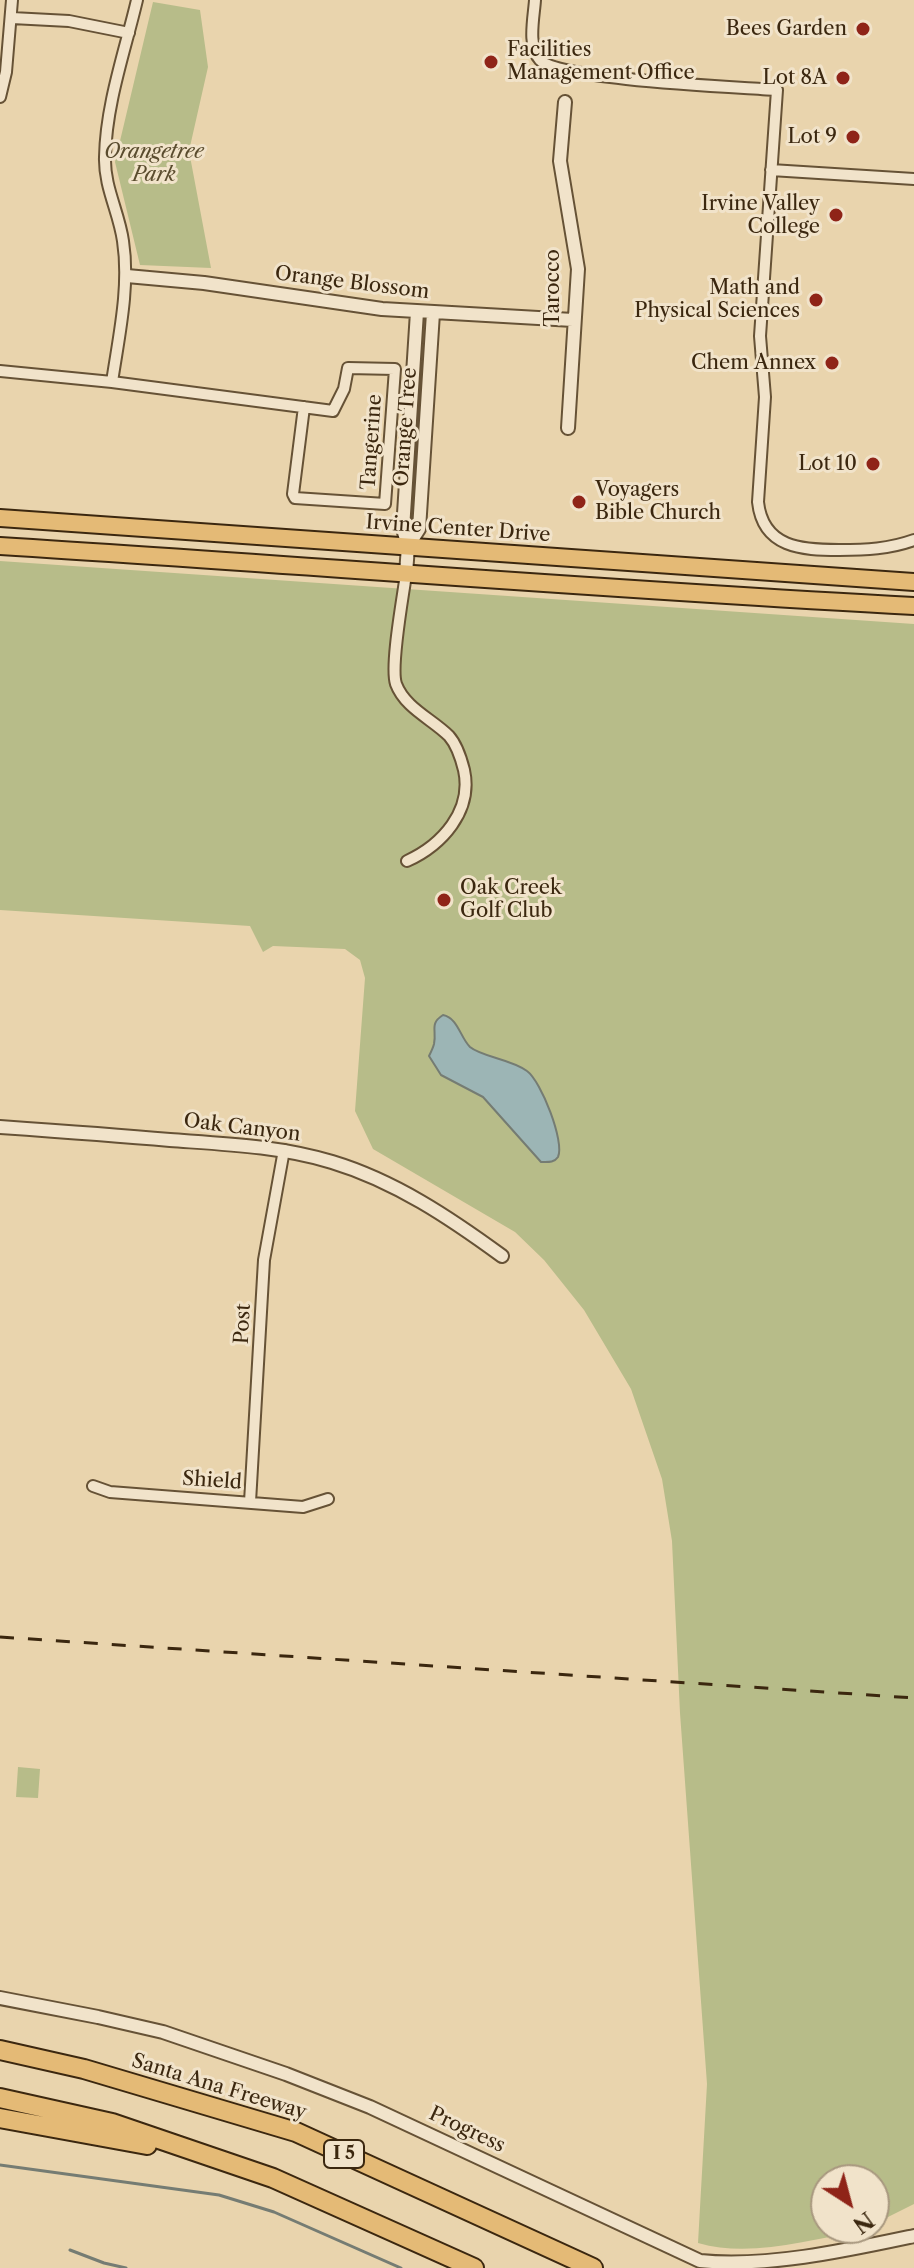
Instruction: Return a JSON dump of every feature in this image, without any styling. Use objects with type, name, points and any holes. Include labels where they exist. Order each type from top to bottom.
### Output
[{"type":"highway","points":[[0,2042],[27,2056]]},
{"type":"highway","name":"Santa Ana Freeway","points":[[0,2050],[84,2069],[296,2132],[593,2268]]},
{"type":"highway","name":"I 5","points":[[0,2098],[112,2123],[213,2156],[273,2178],[474,2268]]},
{"type":"highway","points":[[0,2118],[213,2156]]},
{"type":"main road","name":"Irvine Center Drive","points":[[0,518],[914,582]]},
{"type":"main road","points":[[0,546],[914,606]]},
{"type":"street","points":[[0,97],[12,0]]},
{"type":"street","points":[[112,382],[127,276],[123,238],[110,198],[104,158],[110,112],[137,0]]},
{"type":"street","points":[[535,0],[534,52],[542,62],[553,68],[589,75],[777,90],[760,336],[765,397],[760,515],[776,537],[799,549],[881,549],[914,540]]},
{"type":"street","points":[[12,18],[69,21],[129,33]]},
{"type":"street","name":"Tarocco","points":[[565,102],[560,161],[578,269],[568,428]]},
{"type":"street","points":[[771,170],[914,179]]},
{"type":"street","name":"Orange Blossom","points":[[127,276],[204,283],[417,312],[573,320]]},
{"type":"street","name":"Orange Tree","points":[[408,546],[403,529],[417,312]]},
{"type":"street","name":"Orange Tree","points":[[408,546],[419,529],[433,313]]},
{"type":"street","name":"Tangerine","points":[[0,371],[112,382],[304,407],[333,411],[344,389],[348,368],[395,369],[385,504],[295,498],[304,407]]},
{"type":"street","points":[[407,861],[425,852],[444,835],[464,805],[466,781],[460,756],[449,737],[424,718],[396,684],[395,666],[408,546]]},
{"type":"street","name":"Oak Canyon","points":[[0,1127],[284,1150],[334,1162],[377,1179],[462,1226],[502,1256]]},
{"type":"street","name":"Post","points":[[250,1502],[264,1260],[284,1150]]},
{"type":"street","name":"Shield","points":[[93,1486],[110,1492],[303,1507],[328,1499]]},
{"type":"street","name":"Progress","points":[[0,1998],[163,2032],[286,2074],[370,2107],[700,2261],[724,2267],[762,2266],[914,2236]]},
{"type":"green space","name":"Orangetree Park","points":[[153,2],[200,10],[208,67],[189,151],[211,268],[140,265],[115,162]]},
{"type":"green space","points":[[0,561],[914,624],[914,2204],[890,2216],[890,2164],[810,2164],[810,2241],[738,2249],[698,2243],[707,2084],[680,1713],[672,1541],[662,1479],[631,1389],[584,1310],[544,1260],[515,1232],[373,1149],[355,1111],[365,978],[360,960],[345,949],[273,946],[263,952],[250,926],[0,910]]},
{"type":"green space","points":[[18,1767],[40,1769],[38,1798],[16,1797]]},
{"type":"water","points":[[443,1015],[455,1024],[470,1047],[520,1067],[533,1077],[555,1126],[559,1149],[556,1159],[541,1162],[483,1097],[441,1075],[429,1056],[434,1044],[435,1024]]},
{"type":"waterway","points":[[0,2165],[219,2195],[274,2212],[401,2268]]},
{"type":"waterway","points":[[70,2250],[126,2268]]},
{"type":"railway","points":[[0,1637],[914,1698]]},
{"type":"place","name":"Bees Garden","points":[[863,29]]},
{"type":"place","name":"Facilities Management Office","points":[[491,62]]},
{"type":"place","name":"Lot 8A","points":[[843,78]]},
{"type":"place","name":"Lot 9","points":[[853,137]]},
{"type":"place","name":"Irvine Valley College","points":[[836,215]]},
{"type":"place","name":"Math and Physical Sciences","points":[[816,300]]},
{"type":"place","name":"Chem Annex","points":[[832,363]]},
{"type":"place","name":"Lot 10","points":[[873,464]]},
{"type":"place","name":"Voyagers Bible Church","points":[[579,502]]},
{"type":"place","name":"Oak Creek Golf Club","points":[[444,900]]}]
